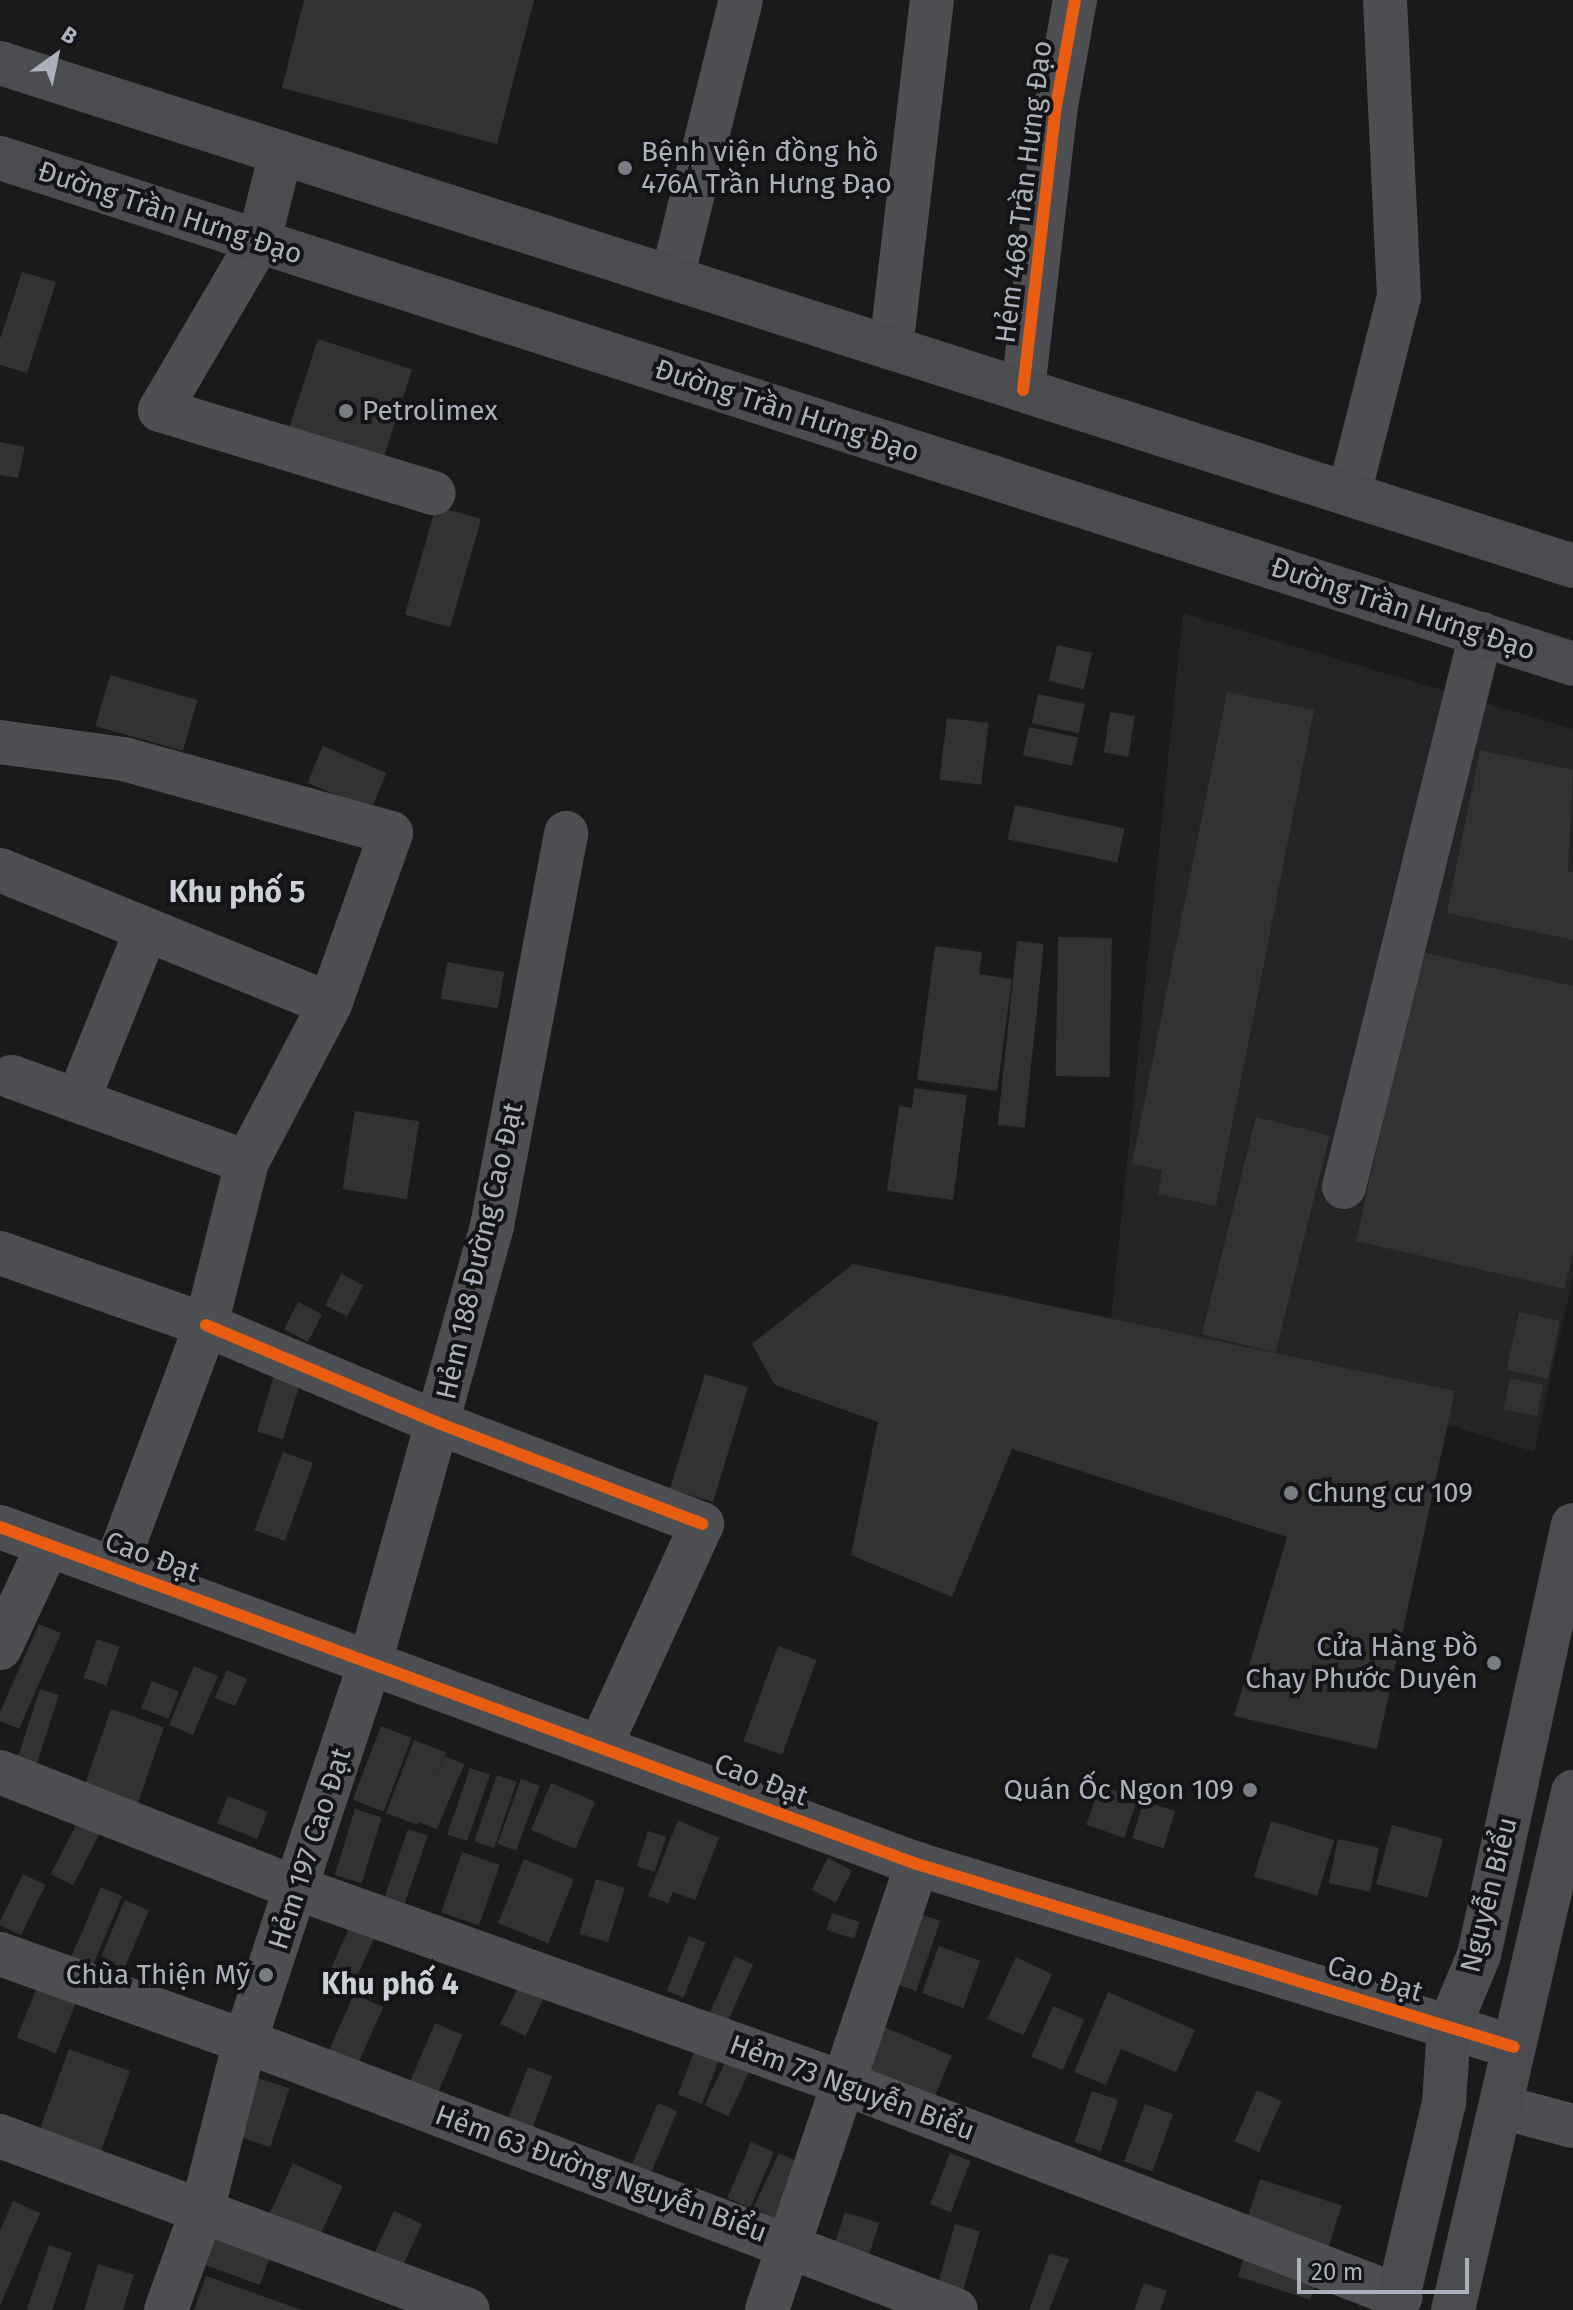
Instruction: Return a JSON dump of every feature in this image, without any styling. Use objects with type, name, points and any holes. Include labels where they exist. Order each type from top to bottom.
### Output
[{"type":"main road","points":[[0,63],[1573,566]]},
{"type":"main road","points":[[259,241],[281,153]]},
{"type":"main road","name":"Đường Trần Hưng Đạo","points":[[0,158],[1573,664]]},
{"type":"main road","name":"Nguyễn Biểu","points":[[1398,2303],[1444,2103],[1449,2027],[1479,1955],[1573,1525]]},
{"type":"main road","name":"Nguyễn Biểu","points":[[1453,2310],[1573,1792]]},
{"type":"street","points":[[672,278],[741,0]]},
{"type":"street","points":[[891,348],[932,0]]},
{"type":"street","name":"Hẻm 468 Trần Hưng Ðạo","points":[[1023,390],[1055,112],[1075,0]]},
{"type":"street","points":[[1349,494],[1399,297],[1385,0]]},
{"type":"street","points":[[259,241],[160,410],[434,493]]},
{"type":"street","points":[[1344,1187],[1481,634]]},
{"type":"street","points":[[0,742],[124,759],[391,833],[330,1004],[247,1162],[206,1325],[115,1569]]},
{"type":"street","name":"Hẻm 188 Đường Cao Đạt","points":[[370,1663],[492,1226],[566,833]]},
{"type":"street","points":[[0,870],[330,1004]]},
{"type":"street","points":[[78,1100],[146,931]]},
{"type":"street","points":[[12,1077],[247,1162]]},
{"type":"street","points":[[0,1253],[206,1325],[438,1423],[702,1524],[601,1745]]},
{"type":"street","name":"Cao Đạt","points":[[0,1527],[601,1745],[917,1864],[1514,2047]]},
{"type":"street","points":[[0,1648],[48,1545]]},
{"type":"street","name":"Hẻm 197 Cao Đạt","points":[[166,2310],[202,2211],[245,2041],[299,1889],[370,1663]]},
{"type":"street","name":"Hẻm 73 Nguyễn Biểu","points":[[0,1772],[299,1889],[846,2084],[1398,2303]]},
{"type":"street","points":[[767,2310],[846,2084],[917,1864]]},
{"type":"street","name":"Hẻm 63 Đường Nguyễn Biểu","points":[[0,1954],[245,2041],[792,2244],[956,2310]]},
{"type":"street","points":[[1501,2107],[1573,2126]]},
{"type":"street","points":[[0,2136],[468,2310]]},
{"type":"shaded area","points":[[1183,613],[1573,729],[1573,1276],[1534,1452],[1111,1319]]},
{"type":"building","points":[[304,0],[534,0],[497,144],[282,88]]},
{"type":"building","points":[[22,272],[56,282],[27,373],[0,365],[0,339]]},
{"type":"building","name":"Petrolimex","points":[[318,339],[412,370],[375,483],[281,452]]},
{"type":"building","points":[[0,442],[25,447],[18,478],[0,475]]},
{"type":"building","points":[[436,506],[481,519],[450,628],[405,615]]},
{"type":"building","points":[[1057,645],[1092,653],[1084,689],[1049,681]]},
{"type":"building","points":[[110,675],[197,700],[183,751],[95,726]]},
{"type":"building","points":[[1227,692],[1314,710],[1216,1206],[1158,1194],[1162,1170],[1132,1164]]},
{"type":"building","points":[[1038,694],[1085,704],[1079,733],[1032,723]]},
{"type":"building","points":[[1110,712],[1135,716],[1128,756],[1104,752]]},
{"type":"building","points":[[947,718],[989,723],[981,785],[939,780]]},
{"type":"building","points":[[1029,727],[1078,737],[1072,766],[1023,755]]},
{"type":"building","points":[[323,746],[387,773],[371,810],[307,783]]},
{"type":"building","points":[[1480,750],[1573,770],[1568,871],[1573,872],[1573,940],[1447,913]]},
{"type":"building","points":[[1015,805],[1125,828],[1117,863],[1008,839]]},
{"type":"building","points":[[1058,937],[1112,938],[1110,1077],[1056,1076]]},
{"type":"building","points":[[1017,941],[1044,944],[1025,1128],[998,1125]]},
{"type":"building","points":[[935,946],[982,952],[979,974],[1012,979],[997,1091],[917,1080]]},
{"type":"building","points":[[1421,952],[1573,986],[1573,1251],[1565,1289],[1356,1241]]},
{"type":"building","points":[[447,962],[504,972],[498,1009],[441,998]]},
{"type":"building","points":[[914,1088],[967,1095],[953,1200],[887,1191],[899,1106],[912,1108]]},
{"type":"building","points":[[355,1111],[419,1121],[407,1199],[343,1189]]},
{"type":"building","points":[[1256,1117],[1330,1135],[1276,1353],[1202,1334]]},
{"type":"building","name":"Chung cư 109","points":[[853,1264],[1455,1391],[1377,1749],[1234,1716],[1287,1537],[1012,1449],[952,1597],[851,1555],[878,1422],[775,1385],[752,1344]]},
{"type":"building","points":[[341,1274],[363,1285],[347,1317],[325,1305]]},
{"type":"building","points":[[298,1302],[322,1314],[308,1342],[284,1330]]},
{"type":"building","points":[[1519,1312],[1560,1321],[1548,1378],[1507,1370]]},
{"type":"building","points":[[705,1374],[748,1387],[713,1502],[670,1489]]},
{"type":"building","points":[[274,1376],[300,1384],[283,1439],[257,1431]]},
{"type":"building","points":[[1510,1378],[1543,1385],[1537,1416],[1503,1409]]},
{"type":"building","points":[[283,1452],[313,1463],[285,1541],[255,1530]]},
{"type":"building","points":[[39,1624],[61,1633],[19,1729],[0,1721],[0,1712]]},
{"type":"building","points":[[97,1639],[120,1647],[106,1686],[84,1678]]},
{"type":"building","points":[[778,1646],[817,1660],[782,1755],[743,1741]]},
{"type":"building","points":[[194,1666],[218,1676],[193,1735],[169,1725]]},
{"type":"building","points":[[227,1670],[247,1679],[235,1706],[215,1697]]},
{"type":"building","points":[[152,1681],[179,1692],[168,1719],[141,1708]]},
{"type":"building","points":[[40,1689],[59,1695],[35,1769],[16,1763]]},
{"type":"building","points":[[111,1709],[164,1727],[137,1807],[84,1788]]},
{"type":"building","points":[[381,1726],[412,1738],[383,1812],[353,1800]]},
{"type":"building","points":[[414,1740],[446,1752],[418,1825],[386,1813]]},
{"type":"building","points":[[445,1756],[464,1764],[437,1830],[417,1821]]},
{"type":"building","points":[[470,1768],[490,1775],[467,1841],[447,1834]]},
{"type":"building","points":[[497,1775],[517,1782],[494,1848],[474,1841]]},
{"type":"building","points":[[521,1779],[540,1786],[516,1851],[497,1844]]},
{"type":"building","points":[[551,1783],[595,1802],[575,1849],[531,1830]]},
{"type":"building","points":[[1100,1785],[1138,1798],[1124,1838],[1086,1825]]},
{"type":"building","points":[[228,1796],[268,1812],[257,1839],[217,1823]]},
{"type":"building","points":[[1144,1801],[1175,1811],[1163,1848],[1132,1838]]},
{"type":"building","points":[[355,1809],[382,1817],[362,1883],[335,1875]]},
{"type":"building","points":[[80,1817],[102,1828],[73,1885],[51,1874]]},
{"type":"building","points":[[678,1820],[719,1838],[695,1900],[673,1892],[668,1903],[648,1896]]},
{"type":"building","points":[[1271,1821],[1334,1840],[1317,1896],[1254,1876]]},
{"type":"building","points":[[1392,1825],[1443,1839],[1427,1898],[1376,1884]]},
{"type":"building","points":[[408,1829],[428,1836],[405,1903],[385,1896]]},
{"type":"building","points":[[648,1831],[666,1837],[655,1872],[637,1866]]},
{"type":"building","points":[[1338,1839],[1379,1848],[1370,1892],[1329,1883]]},
{"type":"building","points":[[462,1852],[500,1865],[479,1926],[441,1913]]},
{"type":"building","points":[[828,1858],[852,1870],[836,1902],[812,1890]]},
{"type":"building","points":[[524,1859],[574,1879],[548,1943],[498,1923]]},
{"type":"building","points":[[23,1874],[45,1885],[21,1935],[0,1925],[0,1921]]},
{"type":"building","points":[[596,1879],[625,1888],[608,1942],[579,1934]]},
{"type":"building","points":[[101,1887],[122,1896],[93,1965],[72,1956]]},
{"type":"building","points":[[125,1900],[149,1910],[124,1968],[100,1958]]},
{"type":"building","points":[[911,1911],[940,1921],[916,1991],[887,1981]]},
{"type":"building","points":[[832,1913],[860,1922],[854,1939],[826,1930]]},
{"type":"building","points":[[354,1917],[379,1928],[355,1980],[331,1969]]},
{"type":"building","points":[[689,1936],[706,1943],[684,1997],[667,1991]]},
{"type":"building","points":[[939,1946],[980,1961],[963,2008],[922,1993]]},
{"type":"building","points":[[735,1956],[753,1964],[727,2024],[709,2015]]},
{"type":"building","points":[[1016,1957],[1052,1974],[1024,2036],[987,2019]]},
{"type":"building","points":[[523,1977],[548,1989],[525,2036],[500,2024]]},
{"type":"building","points":[[40,1980],[79,1996],[56,2053],[17,2037]]},
{"type":"building","points":[[1108,1992],[1195,2030],[1176,2072],[1121,2049],[1106,2085],[1074,2072]]},
{"type":"building","points":[[354,1994],[383,2007],[357,2066],[328,2053]]},
{"type":"building","points":[[1053,2006],[1084,2019],[1063,2070],[1032,2057]]},
{"type":"building","points":[[435,2023],[463,2035],[437,2095],[409,2084]]},
{"type":"building","points":[[882,2026],[952,2056],[934,2098],[864,2068]]},
{"type":"building","points":[[696,2047],[720,2056],[702,2104],[678,2095]]},
{"type":"building","points":[[69,2049],[130,2071],[97,2161],[36,2139]]},
{"type":"building","points":[[731,2049],[755,2060],[728,2116],[705,2105]]},
{"type":"building","points":[[528,2067],[552,2076],[531,2132],[506,2123]]},
{"type":"building","points":[[258,2078],[289,2088],[270,2147],[239,2137]]},
{"type":"building","points":[[1257,2090],[1282,2101],[1259,2152],[1234,2141]]},
{"type":"building","points":[[1092,2091],[1118,2100],[1101,2151],[1074,2142]]},
{"type":"building","points":[[658,2103],[677,2111],[652,2172],[632,2164]]},
{"type":"building","points":[[1145,2104],[1173,2114],[1152,2172],[1124,2161]]},
{"type":"building","points":[[751,2142],[774,2152],[750,2208],[727,2198]]},
{"type":"building","points":[[779,2153],[803,2164],[777,2219],[753,2208]]},
{"type":"building","points":[[950,2153],[971,2161],[951,2212],[930,2204]]},
{"type":"building","points":[[293,2163],[343,2186],[313,2250],[263,2226]]},
{"type":"building","points":[[1260,2179],[1342,2206],[1326,2253],[1245,2227]]},
{"type":"building","points":[[13,2201],[40,2213],[0,2306],[0,2231]]},
{"type":"building","points":[[394,2211],[422,2224],[397,2278],[369,2264]]},
{"type":"building","points":[[845,2212],[879,2223],[869,2255],[835,2243]]},
{"type":"building","points":[[955,2224],[980,2231],[961,2297],[936,2290]]},
{"type":"building","points":[[217,2233],[272,2253],[260,2285],[205,2265]]},
{"type":"building","points":[[49,2245],[72,2253],[52,2310],[27,2309]]},
{"type":"building","points":[[1248,2245],[1320,2268],[1310,2300],[1238,2276]]},
{"type":"building","points":[[1050,2253],[1069,2259],[1049,2310],[1029,2310]]},
{"type":"building","points":[[98,2264],[134,2275],[123,2310],[84,2310]]},
{"type":"building","points":[[206,2276],[302,2310],[194,2310]]},
{"type":"building","points":[[1144,2283],[1167,2291],[1160,2310],[1134,2310]]},
{"type":"cycle path","points":[[1023,390],[1055,112],[1075,0]]},
{"type":"cycle path","points":[[206,1325],[438,1423],[702,1524]]},
{"type":"cycle path","points":[[0,1527],[917,1864],[1514,2047]]},
{"type":"place","name":"Bệnh viện đồng hồ 476A Trần Hưng Đạo","points":[[625,168]]},
{"type":"place","name":"Petrolimex","points":[[346,411]]},
{"type":"place","name":"Chung cư 109","points":[[1291,1493]]},
{"type":"place","name":"Cửa Hàng Đồ Chay Phước Duyên","points":[[1494,1663]]},
{"type":"place","name":"Quán Ốc Ngon 109","points":[[1250,1790]]},
{"type":"place","name":"Chùa Thiện Mỹ","points":[[266,1975]]},
{"type":"district","name":"Khu phố 5","points":[[237,892]]},
{"type":"district","name":"Khu phố 4","points":[[390,1984]]}]
